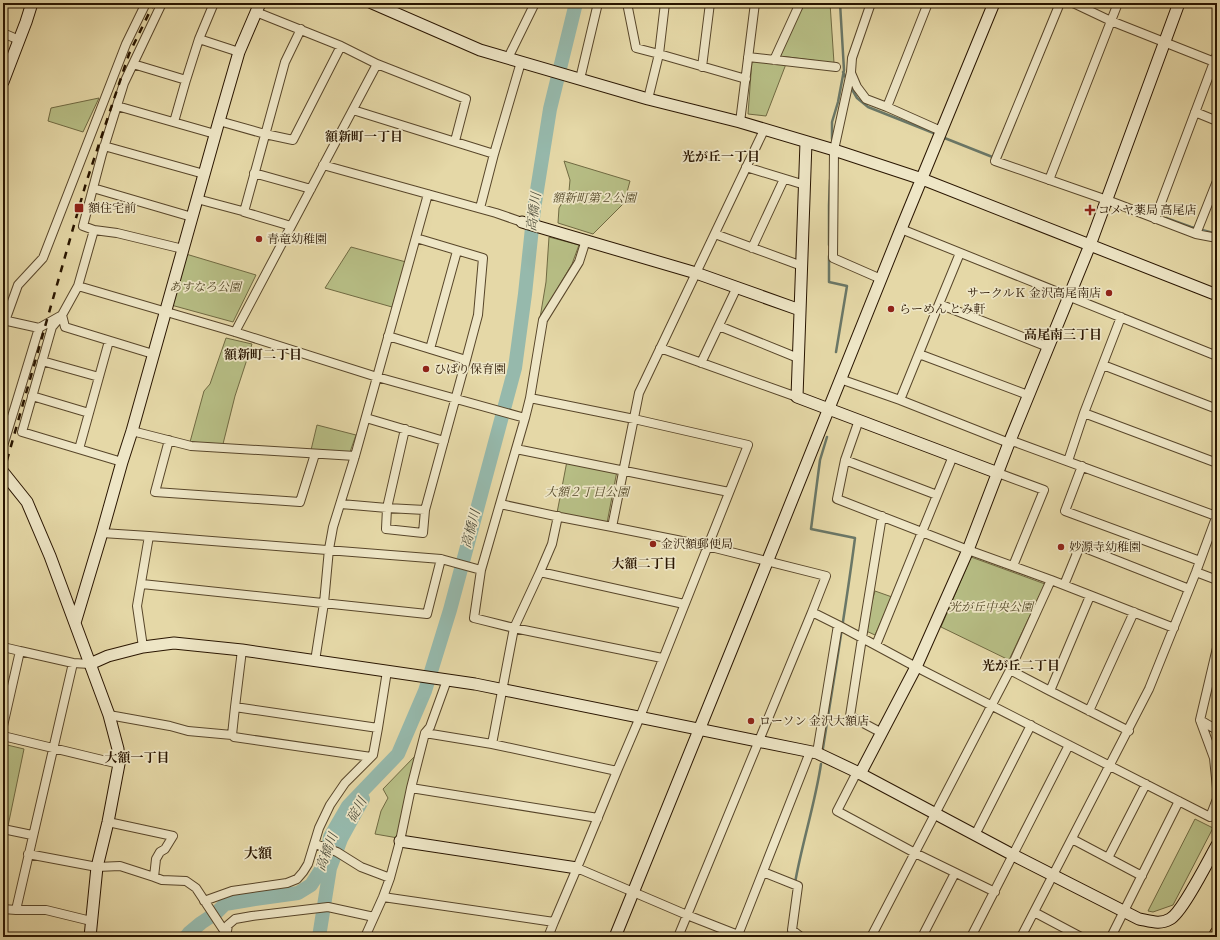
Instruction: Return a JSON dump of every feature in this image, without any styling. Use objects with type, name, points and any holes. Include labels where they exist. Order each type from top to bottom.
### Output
[{"type":"main road","points":[[1215,937],[1217,933]]},
{"type":"street","points":[[3,82],[32,3]]},
{"type":"street","points":[[62,315],[39,328],[4,320],[18,285],[43,258],[126,44],[146,3]]},
{"type":"street","points":[[162,3],[124,83],[104,146],[83,226],[94,230],[117,233],[183,249]]},
{"type":"street","points":[[174,122],[199,40],[214,3]]},
{"type":"street","points":[[372,3],[480,50],[648,98],[740,122],[832,149],[922,179],[1217,295]]},
{"type":"street","points":[[508,58],[535,3]]},
{"type":"street","points":[[578,78],[598,3]]},
{"type":"street","points":[[628,3],[636,48],[746,79]]},
{"type":"street","points":[[648,98],[659,54],[665,3]]},
{"type":"street","points":[[702,67],[710,3]]},
{"type":"street","points":[[740,122],[755,3]]},
{"type":"street","points":[[774,60],[800,3]]},
{"type":"street","points":[[871,3],[852,58],[851,72],[832,149],[833,258],[881,279]]},
{"type":"street","points":[[887,107],[928,3]]},
{"type":"street","points":[[615,937],[828,408],[994,3]]},
{"type":"street","points":[[1060,3],[995,160],[1196,234],[1217,238]]},
{"type":"street","points":[[1073,3],[1111,21],[1216,59],[1155,219]]},
{"type":"street","points":[[1049,180],[1118,3]]},
{"type":"street","points":[[995,892],[915,853],[837,811],[882,733],[916,667],[968,550],[1008,443],[1090,245],[1178,3]]},
{"type":"street","points":[[75,623],[132,430],[215,134],[240,52],[258,8],[301,30],[341,46],[377,64],[466,99],[454,141]]},
{"type":"street","points":[[246,212],[244,212],[254,172],[285,62],[301,30]]},
{"type":"street","points":[[3,33],[19,40]]},
{"type":"street","points":[[199,40],[240,52]]},
{"type":"street","points":[[219,121],[293,140],[341,46]]},
{"type":"street","points":[[748,58],[836,67]]},
{"type":"street","points":[[480,208],[521,62]]},
{"type":"street","points":[[133,64],[186,80]]},
{"type":"street","points":[[235,332],[377,64]]},
{"type":"street","points":[[851,72],[857,87],[866,99],[941,131]]},
{"type":"street","points":[[117,106],[215,134]]},
{"type":"street","points":[[353,110],[494,154]]},
{"type":"street","points":[[1195,112],[1217,121]]},
{"type":"street","points":[[612,527],[639,393],[764,130]]},
{"type":"street","points":[[797,397],[806,142]]},
{"type":"street","points":[[104,146],[204,174]]},
{"type":"street","points":[[323,166],[480,208],[522,222],[696,273],[800,310]]},
{"type":"street","points":[[746,167],[805,185]]},
{"type":"street","points":[[254,172],[311,189]]},
{"type":"street","points":[[752,248],[784,178]]},
{"type":"street","points":[[1196,234],[1217,181]]},
{"type":"street","points":[[93,188],[192,217]]},
{"type":"street","points":[[315,661],[324,603],[329,549],[334,527],[428,194]]},
{"type":"street","points":[[197,199],[291,226]]},
{"type":"street","points":[[901,229],[1217,356]]},
{"type":"street","points":[[94,230],[78,286],[62,315],[52,327],[22,432],[122,462]]},
{"type":"street","points":[[715,234],[802,266]]},
{"type":"street","points":[[405,430],[387,508],[386,529],[423,533],[425,510],[478,315],[483,258],[416,238]]},
{"type":"street","points":[[586,240],[579,262],[543,320],[530,398],[523,418],[516,449],[500,504],[478,570],[474,618],[514,628],[662,658]]},
{"type":"street","points":[[430,349],[457,251]]},
{"type":"street","points":[[900,400],[960,253]]},
{"type":"street","points":[[78,286],[165,313],[235,332],[377,377],[523,418]]},
{"type":"street","points":[[701,363],[737,287]]},
{"type":"street","points":[[939,304],[1048,347]]},
{"type":"street","points":[[62,315],[65,327],[153,354]]},
{"type":"street","points":[[1068,461],[1084,413],[1121,317]]},
{"type":"street","points":[[718,326],[798,358]]},
{"type":"street","points":[[3,446],[39,328]]},
{"type":"street","points":[[388,336],[466,360]]},
{"type":"street","points":[[79,449],[109,341]]},
{"type":"street","points":[[660,348],[828,408],[1044,490],[1013,566]]},
{"type":"street","points":[[919,354],[1028,395]]},
{"type":"street","points":[[42,361],[99,377]]},
{"type":"street","points":[[1103,365],[1217,409]]},
{"type":"street","points":[[840,379],[900,400],[1008,443],[1015,442],[1217,516],[1213,538],[1200,561],[1149,689],[1021,937]]},
{"type":"street","points":[[32,396],[89,413]]},
{"type":"street","points":[[530,398],[634,419],[748,445],[662,658],[640,717],[548,937]]},
{"type":"street","points":[[1084,413],[1217,463]]},
{"type":"street","points":[[366,418],[444,441]]},
{"type":"street","points":[[859,420],[845,460],[837,499],[1174,628]]},
{"type":"street","points":[[132,430],[191,446],[355,456]]},
{"type":"street","points":[[169,440],[155,492],[300,502],[315,454]]},
{"type":"street","points":[[516,449],[729,492]]},
{"type":"street","points":[[876,645],[953,456]]},
{"type":"street","points":[[845,460],[937,495]]},
{"type":"street","points":[[1082,466],[1065,512],[1200,561]]},
{"type":"street","points":[[3,472],[27,502],[50,556],[110,715],[118,750],[119,764],[108,822],[97,867],[90,937]]},
{"type":"street","points":[[341,504],[425,510]]},
{"type":"street","points":[[500,504],[707,546],[826,576],[678,937]]},
{"type":"street","points":[[492,744],[514,628],[552,544],[558,516]]},
{"type":"street","points":[[882,516],[850,716],[882,733]]},
{"type":"street","points":[[102,533],[329,549],[444,559],[478,570]]},
{"type":"street","points":[[143,647],[137,606],[142,584],[149,536]]},
{"type":"street","points":[[1064,585],[1080,546],[1189,589]]},
{"type":"street","points":[[142,584],[426,614],[444,559]]},
{"type":"street","points":[[540,572],[684,604]]},
{"type":"street","points":[[1196,572],[1217,580]]},
{"type":"street","points":[[871,937],[1010,670],[1051,580]]},
{"type":"street","points":[[1050,690],[1090,596]]},
{"type":"street","points":[[812,612],[1210,818],[1217,799]]},
{"type":"street","points":[[1090,711],[1134,612]]},
{"type":"street","points":[[400,840],[576,868],[632,893],[737,936],[814,752],[841,626]]},
{"type":"street","points":[[3,647],[73,662],[90,664],[108,656],[143,647],[174,643],[242,650],[502,689],[814,752],[859,773],[1013,855],[1139,919],[1158,923],[1171,919],[1180,909],[1217,845]]},
{"type":"street","points":[[1217,648],[1215,669],[1200,720],[1214,758],[1217,788]]},
{"type":"street","points":[[232,735],[242,650]]},
{"type":"street","points":[[3,726],[20,651]]},
{"type":"street","points":[[16,910],[32,835],[73,662]]},
{"type":"street","points":[[1010,670],[1128,731]]},
{"type":"street","points":[[206,904],[232,891],[287,883],[297,879],[303,872],[308,864],[319,828],[330,805],[345,783],[374,755],[387,671]]},
{"type":"street","points":[[365,937],[390,878],[425,733],[430,727],[445,680]]},
{"type":"street","points":[[235,707],[378,728]]},
{"type":"street","points":[[110,715],[170,726],[188,731],[232,735],[234,737],[371,757]]},
{"type":"street","points":[[1200,720],[1217,730]]},
{"type":"street","points":[[975,835],[1030,725]]},
{"type":"street","points":[[425,733],[492,744],[617,771]]},
{"type":"street","points":[[3,736],[119,764]]},
{"type":"street","points":[[971,937],[1069,746]]},
{"type":"street","points":[[1108,858],[1146,784]]},
{"type":"street","points":[[411,788],[598,818]]},
{"type":"street","points":[[1110,937],[1179,801]]},
{"type":"street","points":[[108,822],[173,836],[165,849],[160,852],[156,859],[154,877]]},
{"type":"street","points":[[3,829],[32,835]]},
{"type":"street","points":[[1072,839],[1142,876]]},
{"type":"street","points":[[318,846],[337,852],[361,867],[390,878]]},
{"type":"street","points":[[28,854],[97,867],[120,866],[162,880],[186,881],[196,888],[226,936]]},
{"type":"street","points":[[763,872],[798,886],[792,933],[801,937]]},
{"type":"street","points":[[922,937],[955,873]]},
{"type":"street","points":[[383,897],[554,922]]},
{"type":"street","points":[[226,936],[228,925],[235,919],[252,916],[328,907],[374,917]]},
{"type":"street","points":[[3,909],[46,910],[91,921]]},
{"type":"street","points":[[1034,912],[1067,934],[1081,937]]},
{"type":"green space","points":[[803,3],[830,3],[834,63],[780,56]]},
{"type":"green space","points":[[752,60],[786,64],[766,116],[748,114]]},
{"type":"green space","points":[[99,98],[83,132],[48,121],[51,108]]},
{"type":"green space","name":"額新町第２公園","points":[[564,161],[630,181],[624,203],[593,234],[558,223],[559,208],[569,191],[570,180]]},
{"type":"green space","points":[[549,237],[579,245],[572,264],[540,318],[546,282]]},
{"type":"green space","points":[[351,247],[406,262],[392,307],[325,288]]},
{"type":"green space","name":"あすなろ公園","points":[[186,254],[256,275],[233,322],[171,305]]},
{"type":"green space","points":[[226,338],[252,344],[235,396],[223,444],[190,442],[204,391],[210,384]]},
{"type":"green space","points":[[317,425],[356,435],[350,452],[311,450]]},
{"type":"green space","name":"大額２丁目公園","points":[[567,461],[617,471],[607,523],[557,513]]},
{"type":"green space","name":"光が丘中央公園","points":[[971,557],[1045,584],[1009,660],[941,627]]},
{"type":"green space","points":[[875,591],[892,597],[875,635],[864,630]]},
{"type":"green space","points":[[3,744],[24,749],[8,826],[3,825]]},
{"type":"green space","points":[[415,756],[398,838],[375,834],[381,811],[388,798],[383,789]]},
{"type":"green space","points":[[1195,819],[1213,828],[1173,905],[1153,912],[1148,911]]},
{"type":"waterway","name":"高橋川","points":[[186,937],[225,904],[298,893],[311,885],[322,868],[327,856],[330,837],[348,806],[398,754],[425,691],[450,610],[515,368],[534,209],[550,109],[576,3]]},
{"type":"waterway","points":[[832,139],[832,122],[838,102],[844,70],[840,3]]},
{"type":"waterway","points":[[843,72],[847,80]]},
{"type":"waterway","points":[[850,86],[857,98],[868,107],[936,134]]},
{"type":"waterway","points":[[942,137],[995,158]]},
{"type":"waterway","points":[[829,245],[830,180]]},
{"type":"waterway","points":[[1166,218],[1217,234]]},
{"type":"waterway","points":[[829,256],[829,282],[847,286],[836,352]]},
{"type":"waterway","points":[[823,748],[855,538],[811,529],[820,460],[827,437]]},
{"type":"waterway","points":[[795,883],[821,764]]},
{"type":"waterway","name":"碇川","points":[[319,937],[330,868],[341,839],[363,799]]},
{"type":"waterway","points":[[787,937],[789,928]]},
{"type":"railway","points":[[3,474],[86,183],[129,54],[154,3]]},
{"type":"place","name":"額住宅前","points":[[79,208]]},
{"type":"place","name":"コメヤ薬局 高尾店","points":[[1090,210]]},
{"type":"place","name":"青竜幼稚園","points":[[259,239]]},
{"type":"place","name":"サークルＫ 金沢高尾南店","points":[[1109,293]]},
{"type":"place","name":"らーめん とみ軒","points":[[891,309]]},
{"type":"place","name":"ひばり保育園","points":[[426,369]]},
{"type":"place","name":"金沢額郵便局","points":[[653,544]]},
{"type":"place","name":"妙源寺幼稚園","points":[[1061,547]]},
{"type":"place","name":"ローソン 金沢大額店","points":[[751,721]]},
{"type":"district","name":"額新町一丁目","points":[[364,137]]},
{"type":"district","name":"光が丘一丁目","points":[[721,157]]},
{"type":"district","name":"高尾南三丁目","points":[[1063,335]]},
{"type":"district","name":"額新町二丁目","points":[[263,355]]},
{"type":"district","name":"大額二丁目","points":[[644,564]]},
{"type":"district","name":"光が丘二丁目","points":[[1021,666]]},
{"type":"district","name":"大額一丁目","points":[[137,758]]},
{"type":"district","name":"大額","points":[[258,854]]}]
